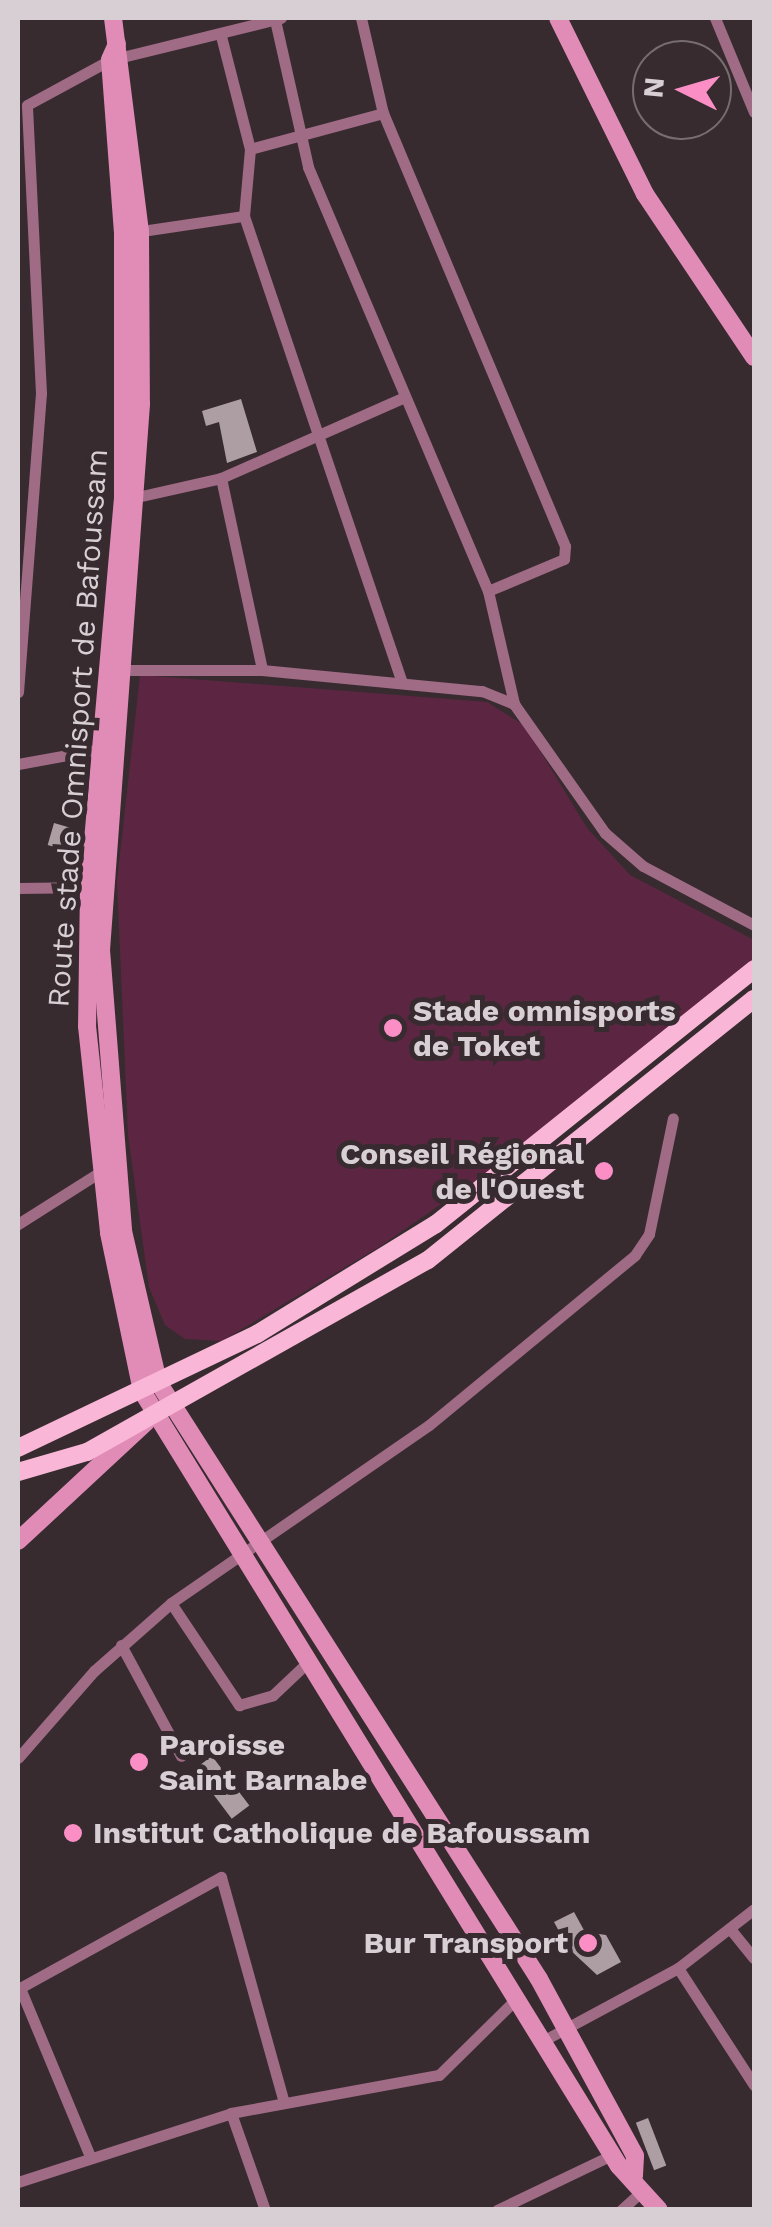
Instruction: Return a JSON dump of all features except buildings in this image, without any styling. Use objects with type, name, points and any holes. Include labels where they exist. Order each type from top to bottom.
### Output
[{"type":"main road","points":[[18,1448],[150,1387],[436,1224],[754,969]]},
{"type":"main road","points":[[18,1472],[86,1452],[428,1260],[754,999]]},
{"type":"street","name":"Route stade Omnisport de Bafoussam","points":[[114,18],[132,232],[132,404],[119,669],[106,748],[88,1026],[100,1172],[150,1387],[250,1549]]},
{"type":"street","points":[[18,692],[41,393],[26,105],[117,54],[222,36],[278,18],[304,139],[405,397],[488,591],[514,704],[605,834],[642,866],[754,925]]},
{"type":"street","points":[[361,18],[382,113],[566,546],[564,560],[488,591]]},
{"type":"street","points":[[558,18],[645,194],[754,357]]},
{"type":"street","points":[[715,18],[754,112]]},
{"type":"street","points":[[222,36],[250,149],[244,216],[322,435],[401,680]]},
{"type":"street","points":[[250,149],[304,139],[382,113]]},
{"type":"street","points":[[132,232],[244,216]]},
{"type":"street","points":[[137,497],[221,478],[405,397]]},
{"type":"street","name":"Route stade Omnisport de Bafoussam","points":[[132,404],[137,497],[97,887],[112,1130],[150,1387]]},
{"type":"street","points":[[221,478],[262,670]]},
{"type":"street","points":[[119,669],[262,670],[401,680],[514,704]]},
{"type":"street","points":[[18,764],[106,748]]},
{"type":"street","points":[[18,888],[97,887]]},
{"type":"street","points":[[18,1758],[121,1645],[171,1603],[429,1425],[635,1255],[649,1234],[673,1118]]},
{"type":"street","points":[[18,1224],[100,1172]]},
{"type":"street","points":[[18,1540],[165,1408]]},
{"type":"street","points":[[250,1549],[311,1660],[521,1994],[556,2033],[612,2154],[659,2210]]},
{"type":"street","points":[[250,1549],[635,2156],[639,2183],[621,2210]]},
{"type":"street","points":[[171,1603],[239,1704],[273,1695],[311,1660]]},
{"type":"street","points":[[121,1645],[180,1756]]},
{"type":"street","points":[[90,2156],[19,1989],[221,1877],[284,2102]]},
{"type":"street","points":[[556,2033],[678,1968],[731,1930],[754,1908]]},
{"type":"street","points":[[731,1930],[754,1958]]},
{"type":"street","points":[[678,1968],[754,2085]]},
{"type":"street","points":[[18,2182],[231,2113],[438,2076],[521,1994]]},
{"type":"street","points":[[231,2113],[265,2210]]},
{"type":"street","points":[[497,2210],[612,2154]]},
{"type":"shaded area","name":"Stade omnisports de Toket","points":[[140,675],[487,702],[525,726],[587,828],[630,875],[754,940],[754,964],[525,1146],[379,1247],[222,1341],[185,1339],[165,1325],[149,1287],[128,1135],[117,881]]},
{"type":"place","name":"Stade omnisports de Toket","points":[[393,1028]]},
{"type":"place","name":"Conseil Régional de l'Ouest","points":[[604,1171]]},
{"type":"place","name":"Paroisse Saint Barnabe","points":[[139,1762]]},
{"type":"place","name":"Institut Catholique de Bafoussam","points":[[73,1833]]},
{"type":"place","name":"Bur Transport","points":[[588,1943]]}]
